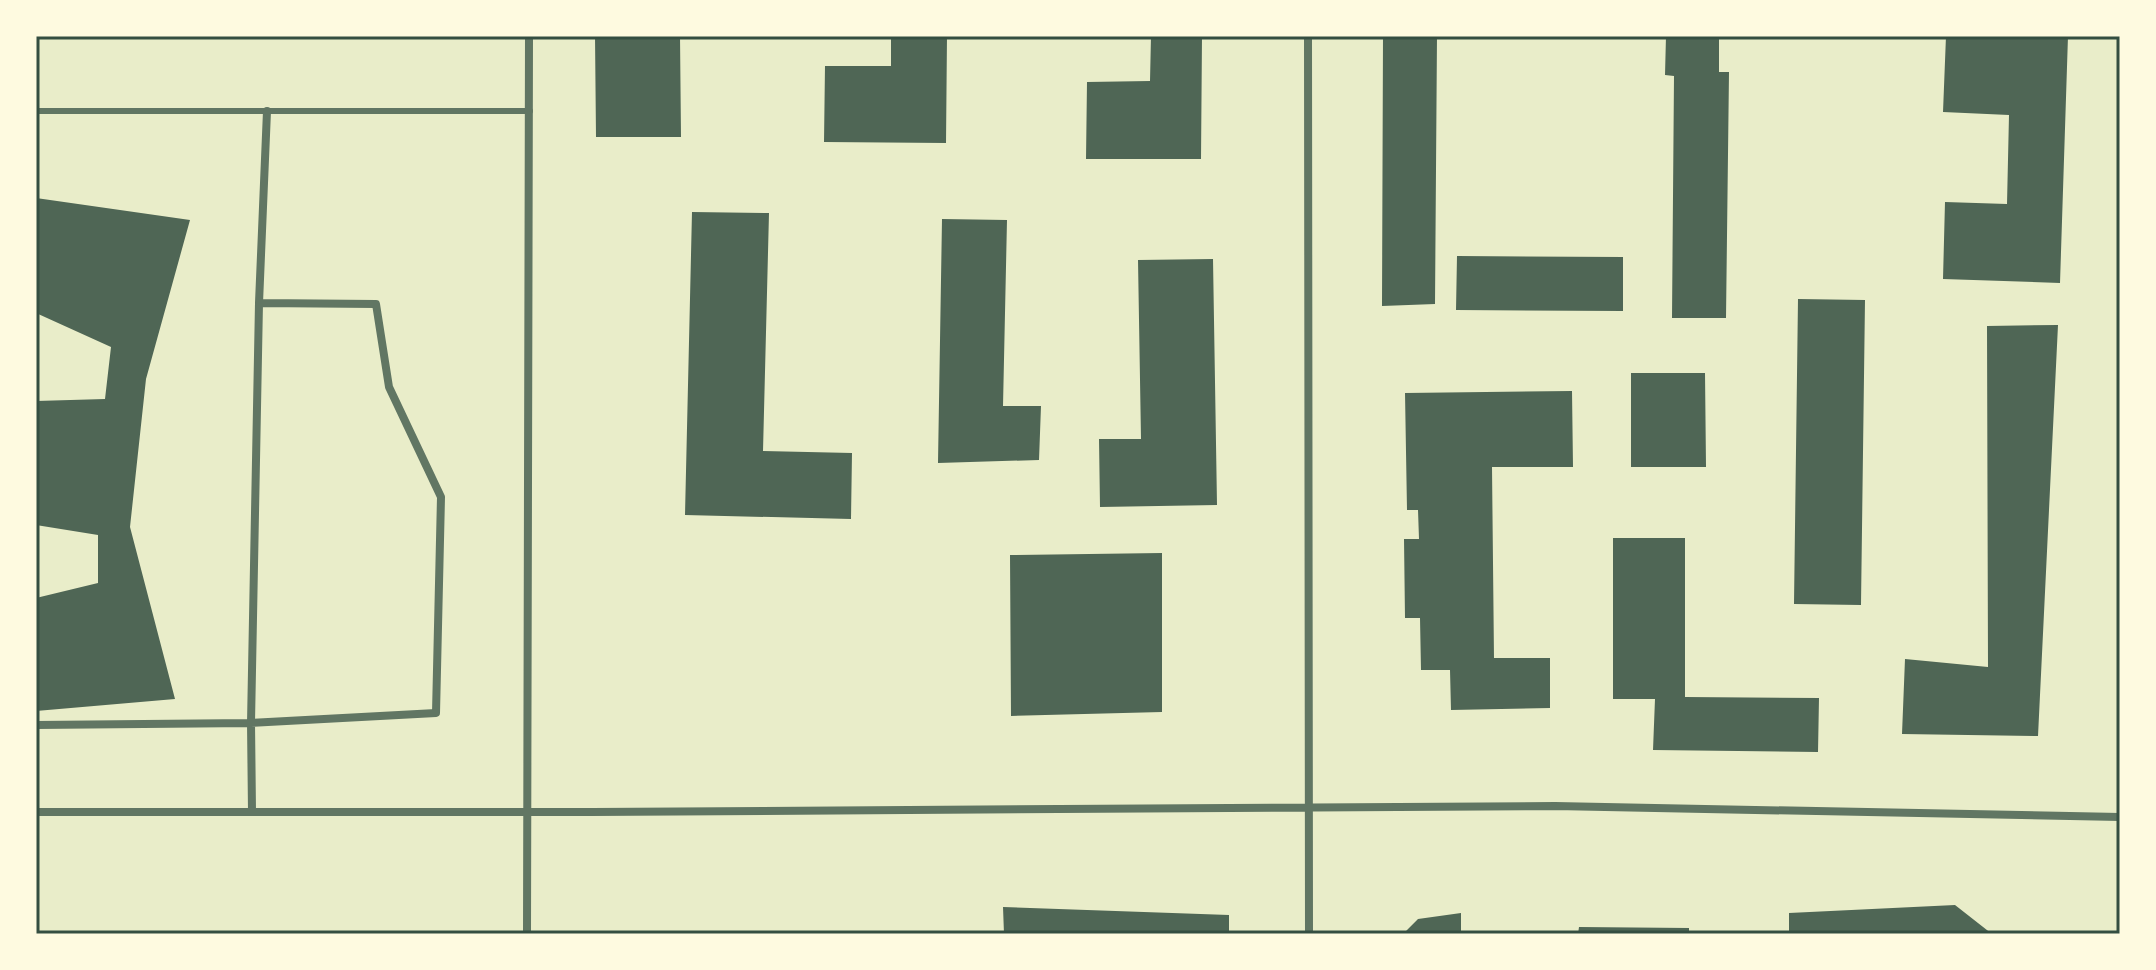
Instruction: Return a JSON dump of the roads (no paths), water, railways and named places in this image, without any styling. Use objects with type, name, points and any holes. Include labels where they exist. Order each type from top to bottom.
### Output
[{"type":"street","points":[[527,934],[529,36]]},
{"type":"street","points":[[1308,36],[1309,934]]},
{"type":"street","points":[[252,811],[259,303],[267,111]]},
{"type":"street","points":[[36,725],[251,723],[436,713],[441,497],[389,387],[376,304],[259,303]]},
{"type":"street","points":[[36,812],[1555,806],[2120,817]]},
{"type":"lane","points":[[36,111],[530,111]]}]
